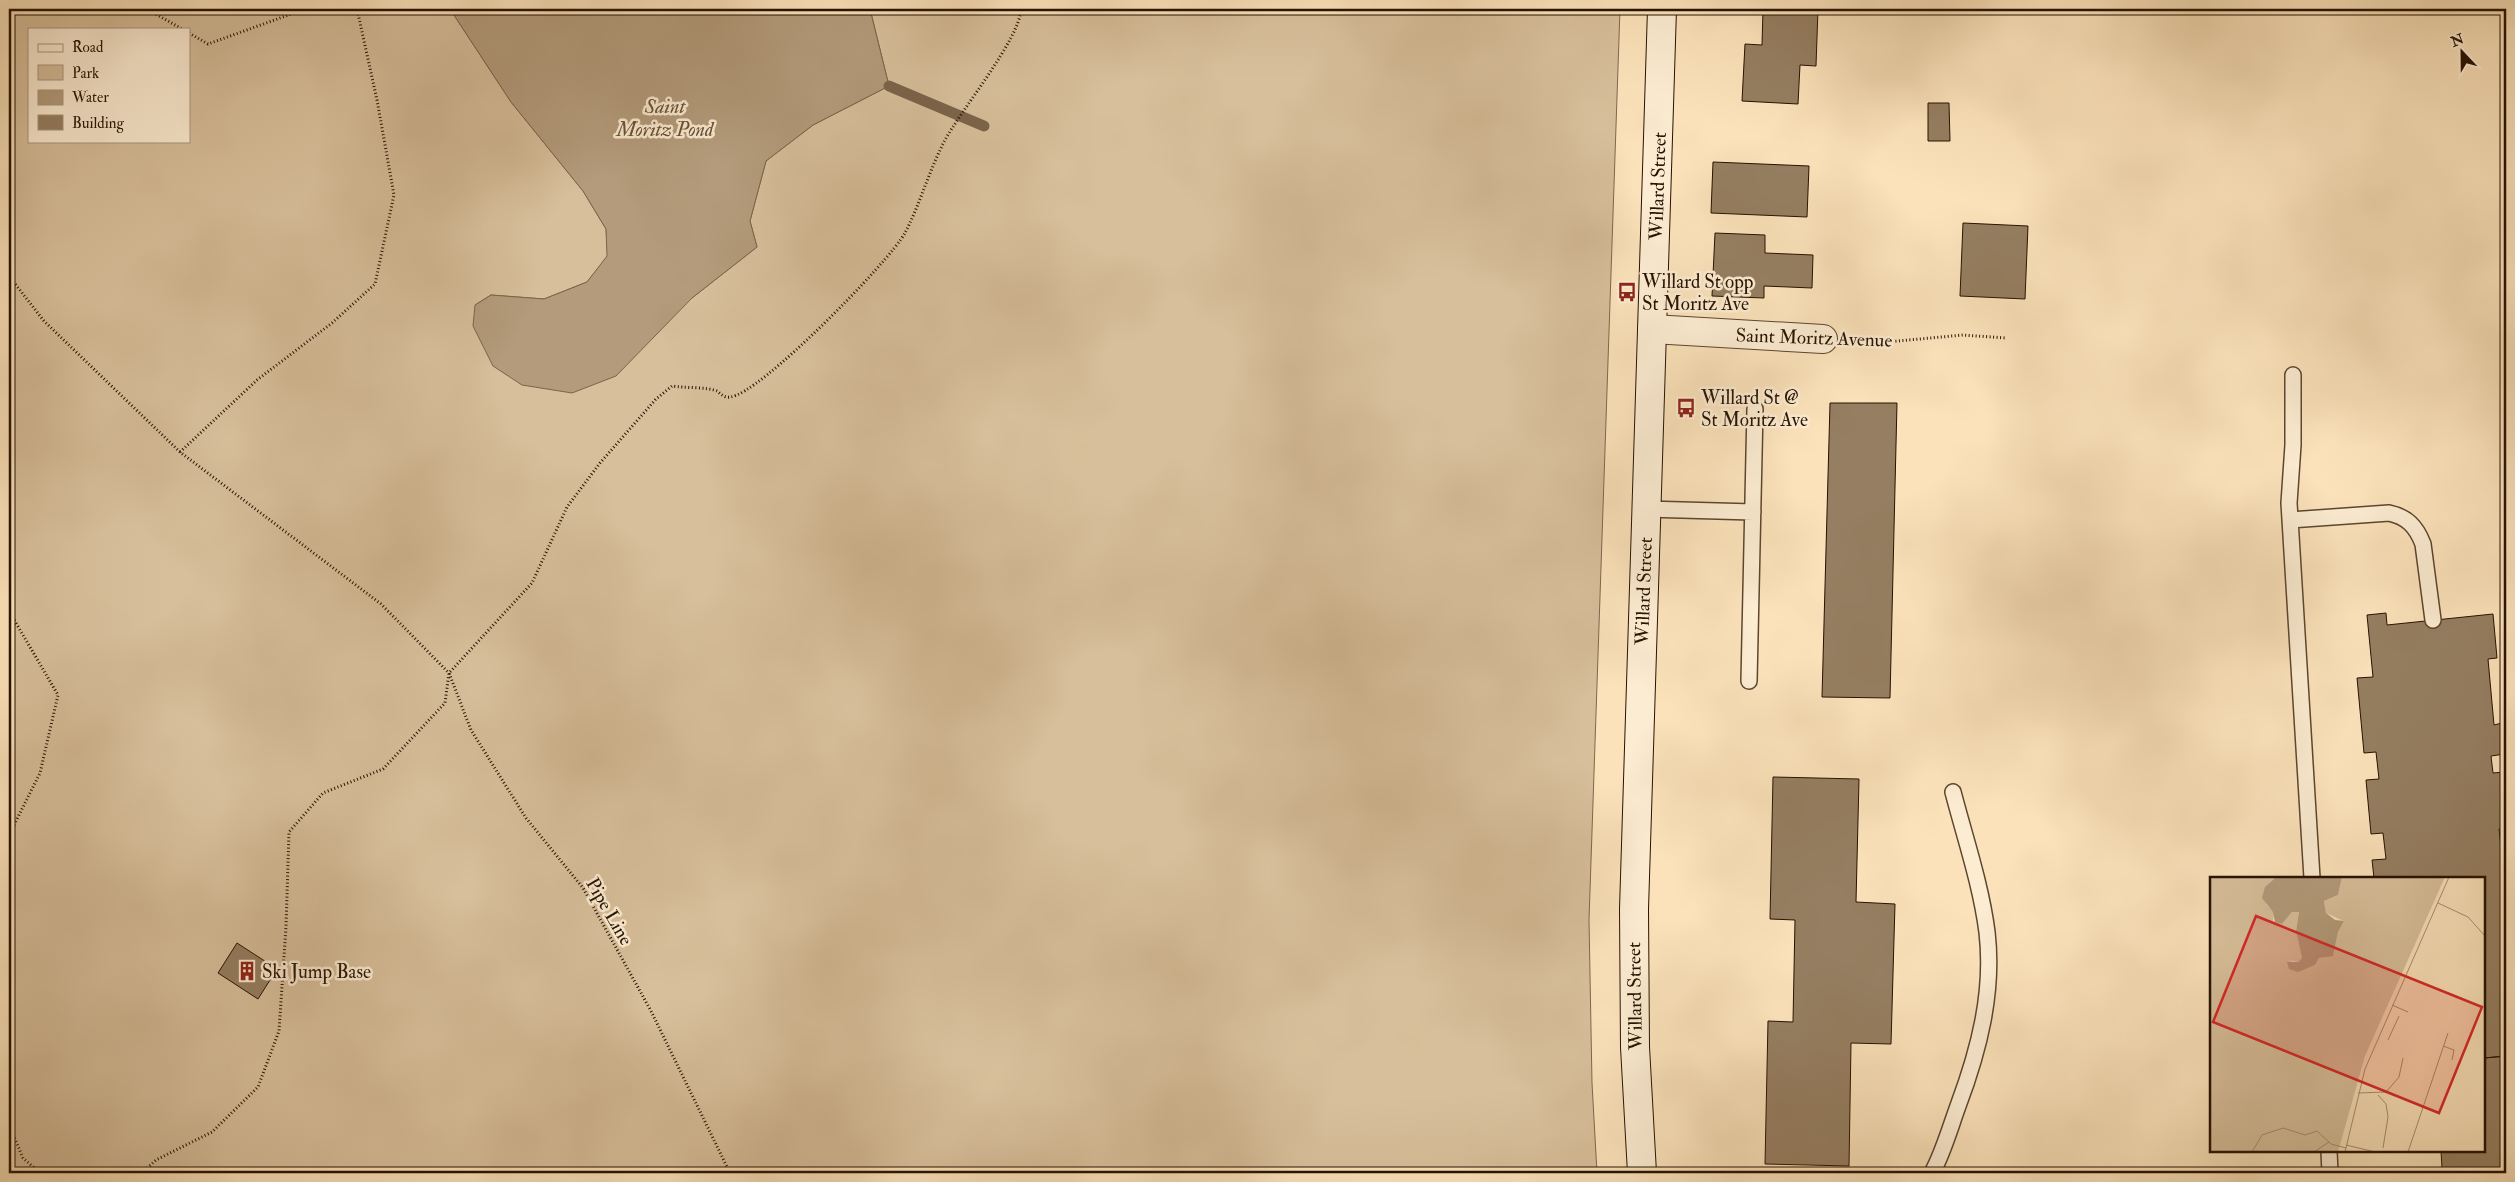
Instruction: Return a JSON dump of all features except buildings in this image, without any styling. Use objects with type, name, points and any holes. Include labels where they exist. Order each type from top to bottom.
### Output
[{"type":"main road","name":"Willard Street","points":[[1642,1173],[1635,1047],[1634,909],[1662,9]]},
{"type":"main road","name":"Saint Moritz Avenue","points":[[1652,329],[1824,339]]},
{"type":"lane","points":[[2292,375],[2290,520],[2312,877]]},
{"type":"lane","points":[[1749,680],[1756,409]]},
{"type":"lane","points":[[1646,510],[1753,512]]},
{"type":"lane","points":[[2290,520],[2389,513],[2400,516],[2411,523],[2419,532],[2424,544],[2433,620]]},
{"type":"lane","points":[[1932,1173],[1973,1068],[1980,1041],[1988,986],[1988,957],[1982,904],[1953,792]]},
{"type":"lane","points":[[2329,1152],[2330,1173]]},
{"type":"path","points":[[148,9],[180,28]]},
{"type":"path","points":[[190,34],[208,44],[305,9]]},
{"type":"path","points":[[180,452],[257,380],[332,323],[375,284],[394,195],[377,100],[357,9]]},
{"type":"path","points":[[142,1173],[156,1160],[212,1132],[258,1087],[279,1031],[286,927],[289,832],[323,793],[383,769],[445,703],[449,673],[532,583],[567,507],[600,463],[656,398],[672,386],[715,390],[724,396],[731,397],[749,388],[792,354],[879,268],[904,234],[944,142],[1009,41],[1020,16],[1021,9]]},
{"type":"path","points":[[9,276],[44,321],[180,452],[381,604],[449,673]]},
{"type":"path","name":"Saint Moritz Avenue","points":[[1824,339],[1871,342],[1963,335],[2006,338]]},
{"type":"path","points":[[9,611],[58,695],[40,773],[9,835]]},
{"type":"path","name":"Pipe Line","points":[[449,673],[471,730],[526,818],[587,896],[651,1011],[730,1173]]},
{"type":"path","points":[[9,1125],[23,1158],[40,1173]]},
{"type":"green space","points":[[9,9],[450,9],[511,102],[583,191],[606,229],[608,256],[587,282],[544,299],[491,295],[475,305],[692,298],[757,247],[750,221],[766,161],[813,125],[889,86],[870,9],[1620,9],[1589,920],[1592,1083],[1597,1173],[9,1173]]},
{"type":"water","name":"Saint Moritz Pond","points":[[450,9],[870,9],[889,86],[813,125],[766,161],[750,221],[757,247],[692,298],[616,376],[572,393],[522,385],[493,366],[473,326],[475,305],[491,295],[544,299],[587,282],[607,256],[606,229],[583,191],[511,102]]},
{"type":"waterway","points":[[889,86],[984,126]]},
{"type":"place","name":"Willard St opp St Moritz Ave","points":[[1627,292]]},
{"type":"place","name":"Willard St @ St Moritz Ave","points":[[1686,408]]},
{"type":"place","name":"Ski Jump Base","points":[[247,971]]}]
